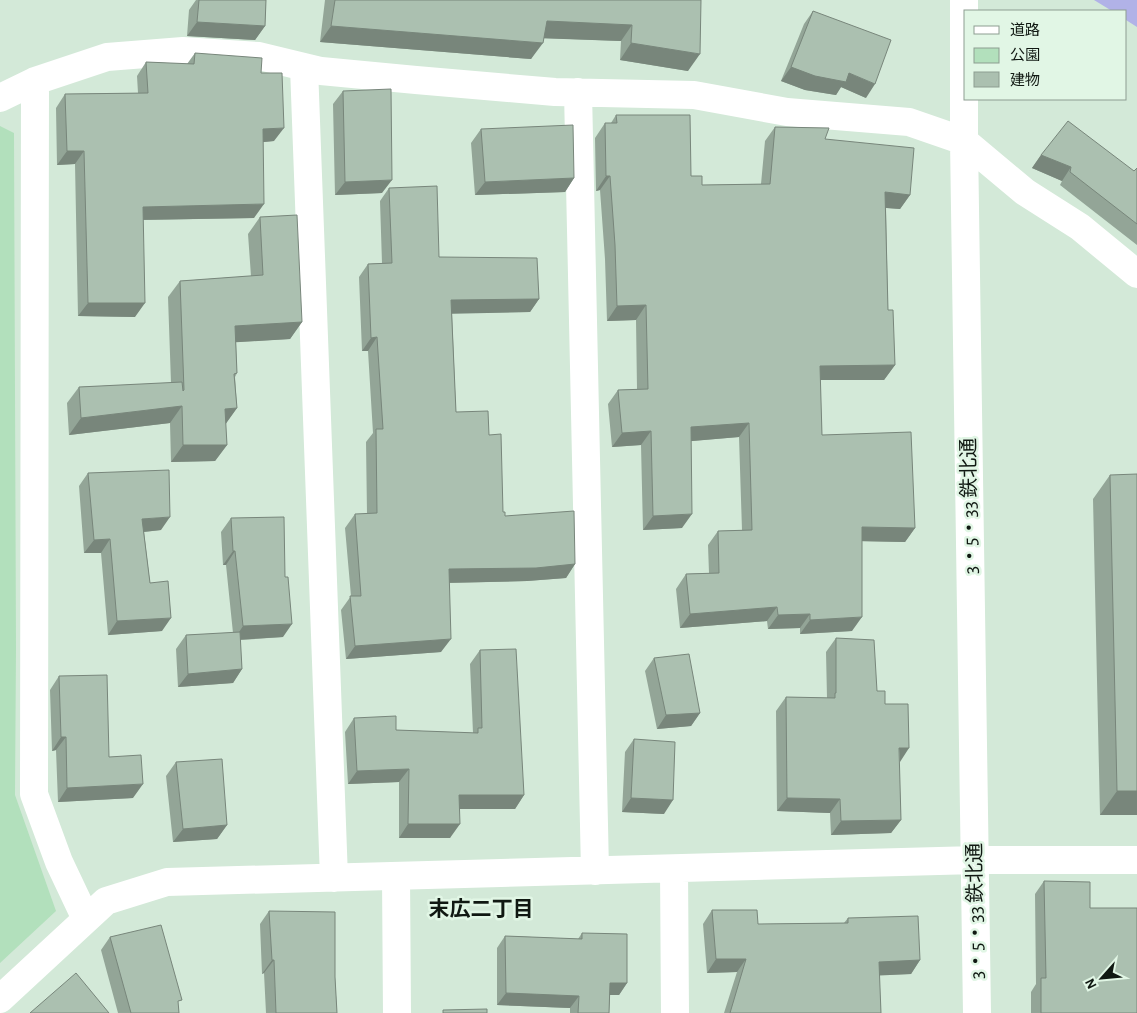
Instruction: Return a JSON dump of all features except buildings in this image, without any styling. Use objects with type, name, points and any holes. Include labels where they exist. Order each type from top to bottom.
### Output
[{"type":"street","name":"3・5・33 鉄北通","points":[[964,0],[964,141],[978,1013]]},
{"type":"street","points":[[0,98],[35,81],[107,57],[183,51],[259,56],[321,71],[555,92],[694,94],[787,112],[909,122],[964,141],[1025,192],[1080,227],[1137,274]]},
{"type":"street","points":[[304,67],[334,878]]},
{"type":"street","points":[[35,81],[34,794],[59,862],[86,919]]},
{"type":"street","points":[[578,92],[595,871]]},
{"type":"street","points":[[0,999],[106,901],[167,882],[976,860],[1137,860]]},
{"type":"street","points":[[674,868],[675,1013]]},
{"type":"street","points":[[396,876],[396,1013]]},
{"type":"green space","points":[[0,126],[14,133],[15,795],[56,911],[0,963]]},
{"type":"water","points":[[1094,0],[1137,0],[1137,27],[1127,21],[1127,10],[1110,10]]},
{"type":"district","name":"末広二丁目","points":[[481,909]]}]
